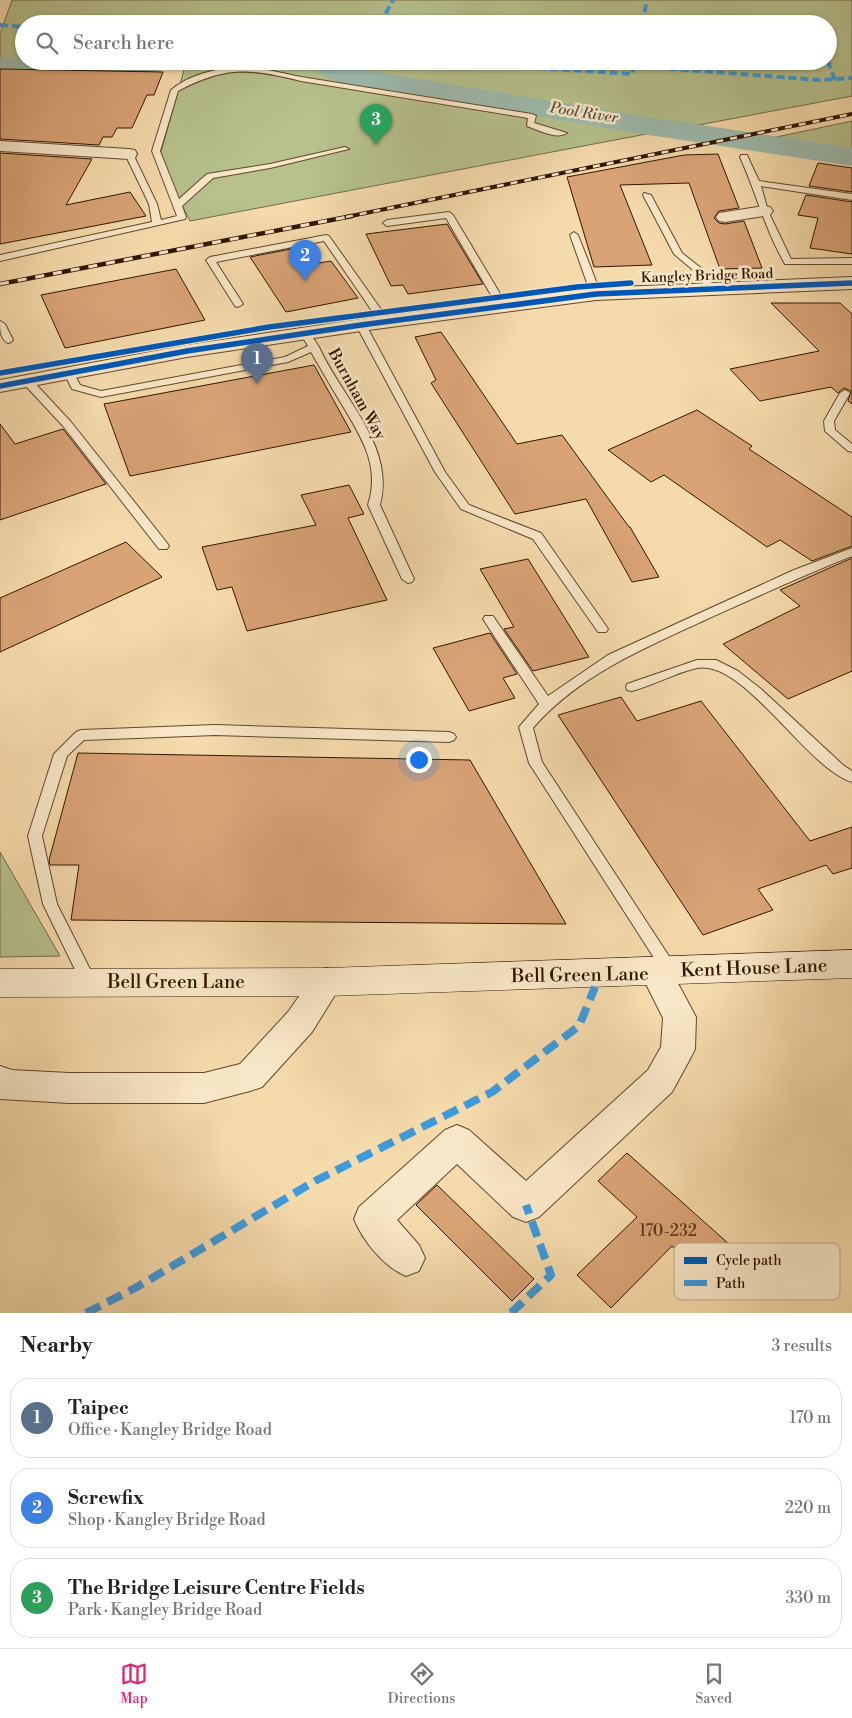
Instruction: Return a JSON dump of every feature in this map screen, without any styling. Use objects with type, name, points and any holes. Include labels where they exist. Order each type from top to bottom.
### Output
[{"type":"street","points":[[0,146],[130,154]]},
{"type":"street","points":[[725,217],[764,212]]},
{"type":"street","name":"Kangley Bridge Road","points":[[0,386],[186,351],[310,340],[361,325],[596,294],[852,283]]},
{"type":"street","name":"Kent House Lane","points":[[664,972],[852,964]]},
{"type":"street","name":"Bell Green Lane","points":[[0,982],[326,982],[664,972],[680,1017],[678,1048],[660,1081],[526,1205],[458,1141],[372,1218],[406,1258]]},
{"type":"street","points":[[0,1081],[2,1085],[69,1088],[204,1088],[250,1076],[300,1022],[326,982]]},
{"type":"lane","points":[[0,258],[157,224],[182,216],[156,151],[175,90],[199,77],[227,70],[273,72],[302,79],[532,116],[530,124],[547,131],[563,133]]},
{"type":"lane","points":[[178,205],[210,176],[270,166],[345,149]]},
{"type":"lane","points":[[130,154],[154,204],[157,224]]},
{"type":"lane","points":[[744,157],[756,184],[764,212],[788,262],[852,261]]},
{"type":"lane","points":[[756,184],[852,197]]},
{"type":"lane","points":[[647,195],[678,254],[703,274],[709,288]]},
{"type":"lane","points":[[387,223],[449,215],[503,307]]},
{"type":"lane","points":[[574,235],[596,294]]},
{"type":"lane","points":[[238,304],[210,260],[326,238],[375,308],[382,322]]},
{"type":"lane","points":[[0,324],[8,340]]},
{"type":"lane","points":[[361,325],[440,472],[465,507],[537,536],[602,629]]},
{"type":"lane","name":"Burnham Way","points":[[310,340],[371,446],[378,470],[378,491],[374,505],[408,579]]},
{"type":"lane","points":[[28,381],[67,424],[163,546]]},
{"type":"lane","points":[[845,393],[829,421],[830,431],[852,449]]},
{"type":"lane","points":[[664,972],[536,763],[526,727],[546,704],[612,658],[798,573],[852,552]]},
{"type":"lane","points":[[489,619],[546,704]]},
{"type":"lane","points":[[632,687],[697,664],[716,664],[734,674],[756,692],[838,769],[852,777]]},
{"type":"lane","points":[[89,983],[50,904],[35,836],[61,754],[81,735],[215,730],[449,737]]},
{"type":"green space","points":[[12,0],[852,0],[852,96],[688,127],[356,77],[335,70],[837,70],[837,15],[15,15],[15,62],[0,63],[0,34]]},
{"type":"green space","points":[[184,70],[327,70],[338,76],[662,131],[190,221],[159,159]]},
{"type":"green space","points":[[852,121],[852,152],[767,139]]},
{"type":"green space","points":[[0,852],[60,956],[0,957]]},
{"type":"building","points":[[0,69],[163,72],[154,95],[147,95],[132,128],[117,128],[112,137],[103,137],[99,145],[0,139]]},
{"type":"building","points":[[0,153],[92,159],[66,205],[130,192],[146,216],[0,244]]},
{"type":"building","points":[[718,154],[739,208],[719,211],[714,218],[719,223],[725,224],[744,221],[762,268],[720,269],[689,183],[620,185],[652,265],[594,267],[567,177],[684,155]]},
{"type":"building","points":[[818,163],[852,168],[852,192],[809,186]]},
{"type":"building","points":[[806,195],[852,202],[852,254],[810,248],[818,218],[798,215]]},
{"type":"building","points":[[447,224],[483,284],[408,294],[403,285],[391,286],[366,234]]},
{"type":"building","points":[[301,247],[313,264],[331,261],[358,298],[286,312],[250,257]]},
{"type":"building","points":[[176,269],[205,320],[65,348],[41,295]]},
{"type":"building","points":[[771,303],[840,303],[852,314],[852,404],[848,401],[851,391],[844,388],[838,393],[831,387],[760,401],[730,369],[819,351]]},
{"type":"building","points":[[441,332],[517,444],[562,435],[630,527],[659,577],[632,582],[586,499],[515,514],[431,383],[436,380],[415,337]]},
{"type":"building","points":[[314,365],[351,432],[130,476],[104,404]]},
{"type":"building","points":[[697,410],[752,446],[749,449],[852,517],[852,546],[812,561],[780,540],[767,547],[664,475],[651,482],[608,450]]},
{"type":"building","points":[[0,424],[15,444],[63,429],[106,484],[0,520]]},
{"type":"building","points":[[349,485],[364,514],[348,518],[387,600],[247,631],[232,587],[217,590],[202,547],[316,525],[301,495]]},
{"type":"building","points":[[126,542],[162,577],[0,652],[0,598]]},
{"type":"building","points":[[852,558],[852,671],[788,699],[723,644],[800,606],[780,590]]},
{"type":"building","points":[[528,559],[589,657],[533,671],[504,629],[514,627],[480,569]]},
{"type":"building","points":[[490,633],[517,674],[503,678],[515,698],[469,711],[433,648]]},
{"type":"building","points":[[621,697],[637,721],[701,701],[810,841],[852,827],[852,868],[833,874],[826,865],[758,889],[773,910],[703,935],[558,715]]},
{"type":"building","points":[[78,753],[470,760],[566,924],[71,920],[79,865],[50,865],[49,860]]},
{"type":"building","points":[[627,1153],[728,1243],[674,1243],[674,1248],[672,1246],[611,1308],[577,1275],[637,1217],[598,1181]]},
{"type":"building","points":[[437,1185],[534,1279],[512,1301],[416,1205]]},
{"type":"waterway","name":"Pool River","points":[[0,67],[15,67]]},
{"type":"waterway","name":"Pool River","points":[[336,70],[345,75],[642,125],[852,157]]},
{"type":"railway","points":[[346,217],[852,114]]},
{"type":"railway","points":[[0,284],[352,216]]},
{"type":"marked path","points":[[385,15],[393,0]]},
{"type":"marked path","points":[[644,15],[647,0]]},
{"type":"marked path","points":[[0,25],[15,26]]},
{"type":"marked path","points":[[555,70],[632,74],[633,70]]},
{"type":"marked path","points":[[686,70],[820,80],[852,78]]},
{"type":"marked path","points":[[831,70],[835,80]]},
{"type":"marked path","points":[[86,1313],[137,1287],[315,1181],[492,1092],[579,1026],[595,987]]},
{"type":"marked path","points":[[511,1313],[551,1275],[526,1205]]},
{"type":"cycle path","points":[[0,373],[269,327],[577,287],[631,283]]},
{"type":"cycle path","points":[[0,386],[187,351],[361,325],[596,294],[852,283]]},
{"type":"place","name":"The Bridge Leisure Centre Fields","points":[[376,145]]},
{"type":"place","name":"Screwfix","points":[[305,281]]},
{"type":"place","name":"Taipec","points":[[257,384]]}]
